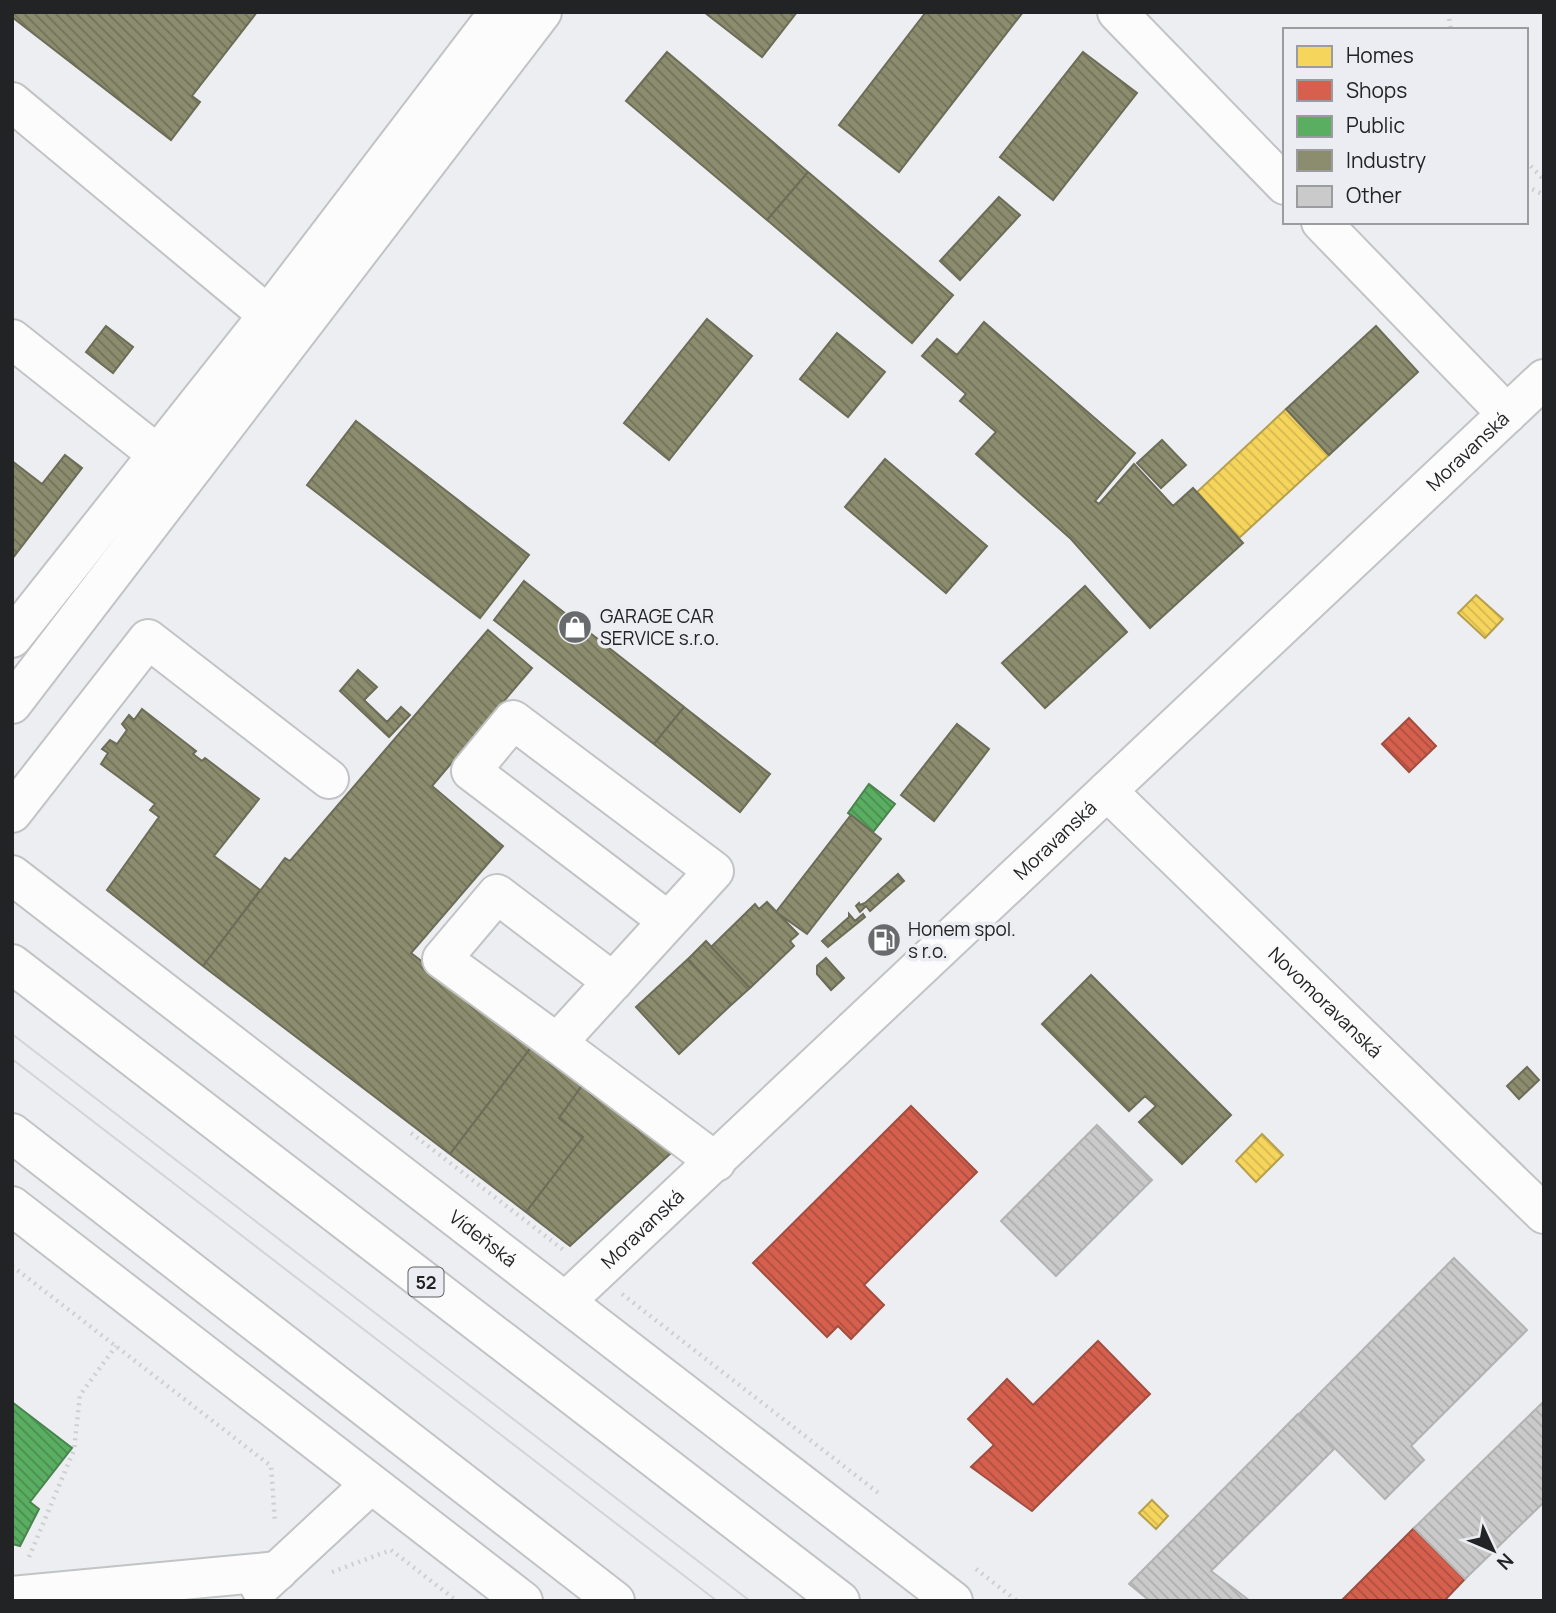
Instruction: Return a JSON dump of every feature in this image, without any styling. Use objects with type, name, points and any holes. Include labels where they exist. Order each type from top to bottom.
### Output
[{"type":"main road","points":[[12,638],[268,314],[499,12]]},
{"type":"main road","points":[[12,705],[542,12]]},
{"type":"main road","points":[[1118,12],[1283,182]]},
{"type":"main road","points":[[12,102],[268,314]]},
{"type":"main road","points":[[1323,224],[1507,414]]},
{"type":"main road","points":[[12,339],[158,454]]},
{"type":"main road","name":"Moravanská","points":[[566,1301],[1544,379]]},
{"type":"main road","points":[[12,813],[148,639],[329,779]]},
{"type":"main road","points":[[557,1043],[714,871],[513,720],[471,771],[668,921]]},
{"type":"main road","name":"Novomoravanská","points":[[1107,792],[1544,1213]]},
{"type":"main road","name":"Vídeňská","points":[[12,875],[953,1601]]},
{"type":"main road","points":[[613,982],[497,894],[442,959],[716,1162]]},
{"type":"main road","name":"52","points":[[12,964],[840,1601]]},
{"type":"main road","points":[[12,1133],[615,1601]]},
{"type":"main road","points":[[12,1206],[523,1601]]},
{"type":"main road","points":[[246,1601],[371,1484]]},
{"type":"main road","points":[[18,1596],[278,1571]]},
{"type":"path","points":[[1528,163],[1544,180]]},
{"type":"path","points":[[1528,187],[1544,195]]},
{"type":"path","points":[[12,1266],[271,1466],[278,1571],[298,1586],[391,1550],[457,1601]]},
{"type":"path","points":[[18,1596],[24,1569],[74,1450],[80,1395],[116,1346]]},
{"type":"building: Homes","points":[[1286,409],[1329,455],[1239,538],[1197,492]]},
{"type":"building: Homes","points":[[1476,595],[1503,619],[1485,638],[1458,613]]},
{"type":"building: Homes","points":[[1262,1134],[1283,1155],[1256,1182],[1236,1161]]},
{"type":"building: Homes","points":[[1152,1500],[1168,1516],[1156,1529],[1139,1513]]},
{"type":"building: Shops","points":[[1409,718],[1436,746],[1409,772],[1382,744]]},
{"type":"building: Shops","points":[[911,1106],[977,1172],[864,1285],[884,1305],[851,1339],[838,1326],[827,1337],[753,1263]]},
{"type":"building: Shops","points":[[1098,1341],[1150,1394],[1032,1511],[971,1467],[994,1445],[968,1419],[1007,1379],[1033,1405]]},
{"type":"building: Shops","points":[[1414,1528],[1465,1579],[1444,1601],[1341,1601]]},
{"type":"building: Public","points":[[869,784],[895,804],[873,832],[848,813]]},
{"type":"building: Public","points":[[12,1402],[72,1448],[30,1502],[39,1509],[20,1546],[12,1544]]},
{"type":"building: Industry","points":[[12,12],[257,12],[192,96],[200,102],[171,140],[12,17]]},
{"type":"building: Industry","points":[[704,12],[797,12],[762,57]]},
{"type":"building: Industry","points":[[926,12],[1023,12],[899,172],[839,125]]},
{"type":"building: Industry","points":[[667,52],[808,172],[767,220],[626,101]]},
{"type":"building: Industry","points":[[1083,52],[1137,93],[1053,200],[1000,157]]},
{"type":"building: Industry","points":[[808,172],[953,295],[912,343],[767,220]]},
{"type":"building: Industry","points":[[999,197],[1020,215],[960,280],[940,261]]},
{"type":"building: Industry","points":[[707,319],[752,356],[669,460],[624,423]]},
{"type":"building: Industry","points":[[984,322],[1135,453],[1095,501],[1099,504],[1134,464],[1173,506],[1193,488],[1243,543],[1150,628],[1071,539],[976,454],[996,432],[960,401],[966,394],[922,356],[937,339],[957,355]]},
{"type":"building: Industry","points":[[106,326],[133,347],[113,373],[86,352]]},
{"type":"building: Industry","points":[[1376,326],[1418,372],[1329,455],[1286,409]]},
{"type":"building: Industry","points":[[837,333],[885,372],[848,417],[800,379]]},
{"type":"building: Industry","points":[[356,421],[529,555],[480,618],[307,485]]},
{"type":"building: Industry","points":[[1162,440],[1186,465],[1161,488],[1137,463]]},
{"type":"building: Industry","points":[[65,455],[82,468],[12,559],[12,461],[42,484]]},
{"type":"building: Industry","points":[[885,459],[987,546],[946,593],[845,507]]},
{"type":"building: Industry","points":[[524,581],[684,707],[654,744],[494,620]]},
{"type":"building: Industry","points":[[1085,586],[1127,632],[1045,708],[1002,663]]},
{"type":"building: Industry","points":[[488,630],[532,668],[432,786],[503,846],[411,953],[532,1046],[450,1154],[203,966],[285,858],[290,861]]},
{"type":"building: Industry","points":[[358,670],[377,687],[364,700],[387,722],[401,707],[410,715],[389,737],[340,691]]},
{"type":"building: Industry","points":[[684,707],[770,774],[740,812],[654,744]]},
{"type":"building: Industry","points":[[142,709],[196,751],[193,754],[202,761],[205,758],[259,799],[214,856],[260,890],[203,966],[107,890],[159,817],[150,810],[155,804],[101,764],[108,753],[102,749],[110,740],[117,744],[127,730],[122,724],[129,715],[134,720]]},
{"type":"building: Industry","points":[[957,724],[989,749],[934,821],[901,795]]},
{"type":"building: Industry","points":[[851,815],[881,839],[807,934],[776,912]]},
{"type":"building: Industry","points":[[898,874],[904,881],[870,911],[866,906],[860,912],[856,906],[859,903],[865,903]]},
{"type":"building: Industry","points":[[767,902],[798,934],[790,941],[794,946],[750,988],[711,947],[755,904],[759,909]]},
{"type":"building: Industry","points":[[849,914],[855,921],[863,914],[865,917],[828,947],[822,941],[849,917]]},
{"type":"building: Industry","points":[[706,941],[750,988],[731,1005],[688,959]]},
{"type":"building: Industry","points":[[826,958],[844,978],[831,990],[817,974],[817,966]]},
{"type":"building: Industry","points":[[688,959],[731,1005],[679,1054],[636,1007]]},
{"type":"building: Industry","points":[[1091,975],[1231,1115],[1182,1164],[1139,1122],[1156,1106],[1145,1096],[1129,1111],[1042,1024]]},
{"type":"building: Industry","points":[[532,1046],[583,1084],[559,1118],[583,1137],[526,1212],[450,1154]]},
{"type":"building: Industry","points":[[1527,1067],[1539,1080],[1519,1099],[1507,1086]]},
{"type":"building: Industry","points":[[583,1084],[672,1152],[570,1246],[526,1212],[583,1137],[559,1118]]},
{"type":"building: Other","points":[[1097,1125],[1152,1180],[1056,1276],[1001,1221]]},
{"type":"building: Other","points":[[1454,1258],[1527,1330],[1411,1446],[1424,1460],[1385,1499],[1300,1413]]},
{"type":"building: Other","points":[[1544,1401],[1544,1502],[1465,1579],[1414,1528]]},
{"type":"building: Other","points":[[1298,1414],[1334,1449],[1211,1571],[1250,1601],[1150,1601],[1129,1584]]},
{"type":"tram line","points":[[12,1034],[750,1601]]},
{"type":"tram line","points":[[12,1059],[717,1601]]},
{"type":"place","name":"GARAGE CAR SERVICE s.r.o.","points":[[575,627]]},
{"type":"place","name":"Honem spol. s r.o.","points":[[884,940]]}]
